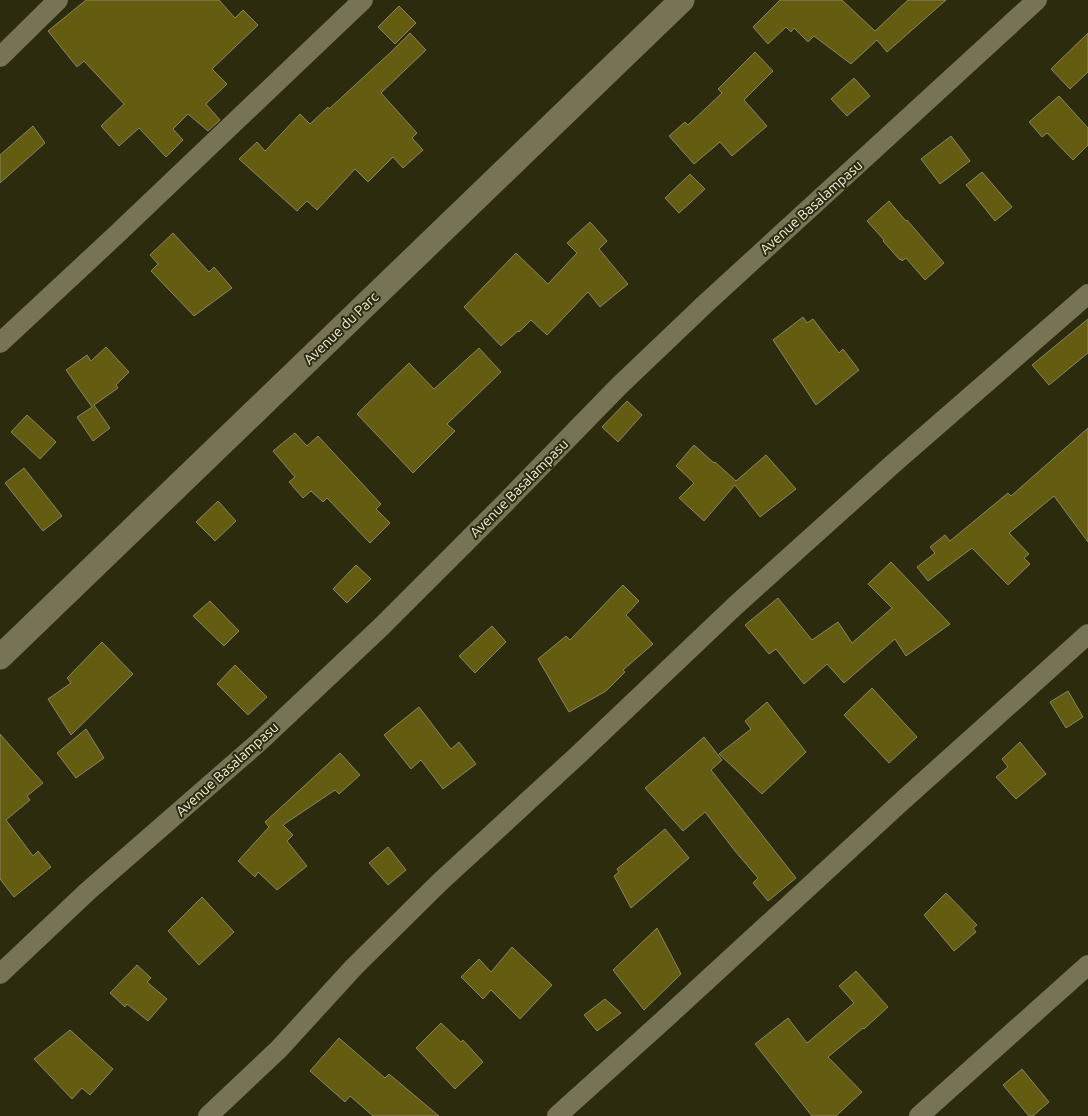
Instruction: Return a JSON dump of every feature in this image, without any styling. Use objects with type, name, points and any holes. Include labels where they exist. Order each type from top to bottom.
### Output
[{"type":"street","points":[[0,57],[58,0]]},
{"type":"street","points":[[0,343],[364,0]]},
{"type":"street","name":"Avenue du Parc","points":[[0,657],[682,0]]},
{"type":"street","name":"Avenue Basalampasu","points":[[0,974],[88,891],[288,715],[381,627],[619,386],[696,312],[1036,0]]},
{"type":"street","points":[[208,1116],[279,1049],[354,967],[434,889],[736,605],[1088,294]]},
{"type":"street","points":[[557,1116],[1088,634]]},
{"type":"street","points":[[919,1116],[1088,965]]},
{"type":"building","points":[[86,0],[219,0],[235,18],[243,10],[258,25],[212,69],[227,84],[206,104],[220,120],[208,131],[188,114],[173,129],[183,140],[166,157],[139,128],[119,146],[101,126],[124,104],[84,61],[77,67],[48,31]]},
{"type":"building","points":[[780,0],[842,0],[875,31],[908,0],[946,0],[887,52],[877,40],[851,64],[814,36],[808,42],[794,28],[791,32],[786,27],[768,44],[753,27]]},
{"type":"building","points":[[399,6],[416,23],[395,44],[378,27]]},
{"type":"building","points":[[410,33],[426,50],[381,93],[417,133],[412,138],[423,150],[403,168],[393,157],[368,182],[355,169],[317,210],[307,201],[297,211],[239,159],[257,142],[265,151],[300,114],[310,124],[328,107],[329,109]]},
{"type":"building","points":[[1088,33],[1088,72],[1070,89],[1051,69]]},
{"type":"building","points":[[755,52],[773,71],[744,100],[767,126],[732,156],[720,142],[694,164],[669,136],[685,122],[688,125],[722,93],[718,89]]},
{"type":"building","points":[[854,78],[870,96],[847,116],[831,99]]},
{"type":"building","points":[[1059,96],[1088,128],[1088,145],[1073,160],[1047,133],[1042,137],[1029,122]]},
{"type":"building","points":[[33,126],[45,143],[0,183],[0,155]]},
{"type":"building","points":[[951,136],[970,161],[940,184],[921,159]]},
{"type":"building","points":[[982,172],[1012,207],[995,221],[966,185]]},
{"type":"building","points":[[690,174],[705,189],[679,213],[665,198]]},
{"type":"building","points":[[889,201],[944,263],[925,280],[906,258],[902,261],[900,260],[867,221]]},
{"type":"building","points":[[590,222],[607,241],[599,249],[628,284],[600,307],[588,292],[547,335],[531,320],[501,346],[464,307],[516,253],[548,284],[577,253],[567,243]]},
{"type":"building","points":[[173,233],[209,272],[214,267],[232,288],[194,316],[151,271],[158,264],[150,255]]},
{"type":"building","points":[[803,317],[807,323],[813,319],[839,353],[843,349],[859,370],[816,405],[773,340]]},
{"type":"building","points":[[1088,319],[1088,353],[1049,385],[1032,365]]},
{"type":"building","points":[[106,347],[129,372],[116,385],[118,388],[94,405],[110,428],[93,441],[77,417],[92,407],[66,370],[87,355],[91,361]]},
{"type":"building","points":[[479,348],[501,372],[447,424],[455,431],[413,473],[357,414],[409,363],[434,389]]},
{"type":"building","points":[[627,401],[642,415],[618,442],[602,427]]},
{"type":"building","points":[[27,415],[56,442],[40,459],[11,432]]},
{"type":"building","points":[[1088,428],[1088,542],[1054,496],[1009,533],[1029,554],[1024,558],[1030,564],[1008,585],[972,548],[928,581],[917,567],[935,553],[930,547],[945,535],[950,541],[1008,493],[1011,496]]},
{"type":"building","points":[[295,433],[307,446],[318,436],[381,504],[376,509],[390,523],[370,543],[327,498],[323,502],[311,491],[303,498],[289,482],[295,477],[273,451]]},
{"type":"building","points":[[694,445],[736,481],[766,455],[796,489],[760,517],[735,485],[704,521],[679,498],[694,483],[676,466]]},
{"type":"building","points":[[24,468],[62,516],[43,531],[5,483]]},
{"type":"building","points":[[218,501],[236,521],[215,541],[196,522]]},
{"type":"building","points":[[891,562],[950,624],[906,656],[895,639],[844,683],[827,664],[804,684],[776,649],[769,654],[745,625],[778,598],[812,640],[838,622],[852,643],[892,608],[868,584]]},
{"type":"building","points":[[356,565],[371,579],[347,603],[333,589]]},
{"type":"building","points":[[623,585],[639,601],[626,615],[653,644],[623,670],[625,672],[606,691],[569,712],[538,659],[566,636],[570,640]]},
{"type":"building","points":[[210,601],[239,631],[224,646],[193,616]]},
{"type":"building","points":[[492,626],[506,642],[475,673],[459,656]]},
{"type":"building","points":[[102,642],[133,674],[71,735],[48,699],[71,683],[67,678]]},
{"type":"building","points":[[235,665],[267,697],[248,715],[217,684]]},
{"type":"building","points":[[872,688],[917,737],[889,763],[844,715]]},
{"type":"building","points":[[1068,691],[1083,717],[1066,728],[1050,702]]},
{"type":"building","points":[[767,702],[806,752],[762,794],[719,754],[751,729],[745,721]]},
{"type":"building","points":[[419,707],[451,749],[459,742],[476,764],[443,789],[421,760],[411,769],[384,735]]},
{"type":"building","points":[[86,729],[104,758],[76,778],[57,753]]},
{"type":"building","points":[[0,734],[43,783],[27,796],[30,800],[6,820],[33,856],[38,851],[51,867],[14,897],[0,879]]},
{"type":"building","points":[[704,737],[722,760],[711,770],[796,878],[768,901],[753,883],[758,878],[705,812],[683,831],[645,788]]},
{"type":"building","points":[[1020,742],[1046,774],[1016,799],[996,777],[1008,767],[1002,759]]},
{"type":"building","points":[[340,753],[360,775],[339,794],[335,790],[283,825],[293,835],[287,841],[307,866],[277,890],[258,872],[255,877],[238,861],[269,827],[265,822]]},
{"type":"building","points":[[665,829],[689,858],[631,908],[614,876],[619,872],[617,869]]},
{"type":"building","points":[[388,847],[406,870],[388,885],[369,863]]},
{"type":"building","points":[[946,893],[977,925],[973,928],[976,932],[954,951],[924,915]]},
{"type":"building","points":[[202,897],[234,932],[199,965],[168,931]]},
{"type":"building","points":[[657,928],[681,974],[644,1010],[613,970]]},
{"type":"building","points":[[512,947],[552,985],[520,1019],[491,990],[483,999],[461,977],[479,959],[491,972]]},
{"type":"building","points":[[137,965],[151,978],[147,982],[167,999],[148,1021],[127,1004],[125,1007],[110,993]]},
{"type":"building","points":[[856,971],[888,1007],[864,1029],[828,1057],[862,1092],[836,1116],[812,1116],[755,1044],[788,1018],[807,1043],[854,1003],[839,986]]},
{"type":"building","points":[[605,999],[621,1013],[597,1031],[584,1015]]},
{"type":"building","points":[[441,1023],[461,1042],[463,1040],[483,1062],[455,1089],[416,1048]]},
{"type":"building","points":[[70,1030],[113,1069],[90,1095],[82,1088],[72,1099],[34,1059]]},
{"type":"building","points":[[339,1038],[385,1078],[389,1074],[439,1116],[373,1116],[350,1096],[345,1102],[310,1071]]},
{"type":"building","points":[[1022,1069],[1049,1102],[1033,1116],[1029,1116],[1003,1085]]}]
